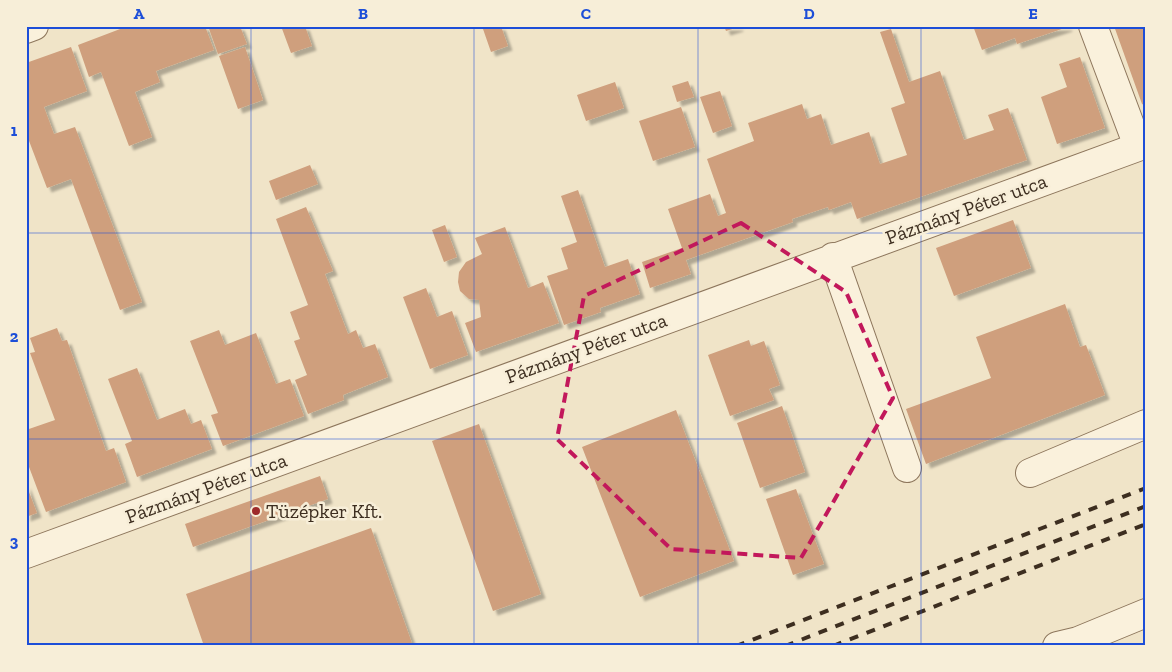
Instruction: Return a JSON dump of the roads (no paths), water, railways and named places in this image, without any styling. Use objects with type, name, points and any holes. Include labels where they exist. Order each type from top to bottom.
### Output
[{"type":"street","points":[[26,29],[34,26]]},
{"type":"street","points":[[1093,26],[1142,145]]},
{"type":"street","name":"Pázmány Péter utca","points":[[26,554],[347,446],[834,257],[1142,145]]},
{"type":"street","points":[[834,257],[907,468]]},
{"type":"street","points":[[1030,473],[1146,424]]},
{"type":"street","points":[[1057,646],[1078,641],[1146,613]]},
{"type":"railway","points":[[736,646],[1146,488]]},
{"type":"railway","points":[[785,646],[1146,506]]},
{"type":"railway","points":[[833,646],[1146,524]]},
{"type":"place","name":"Tüzépker Kft.","points":[[256,511]]}]
